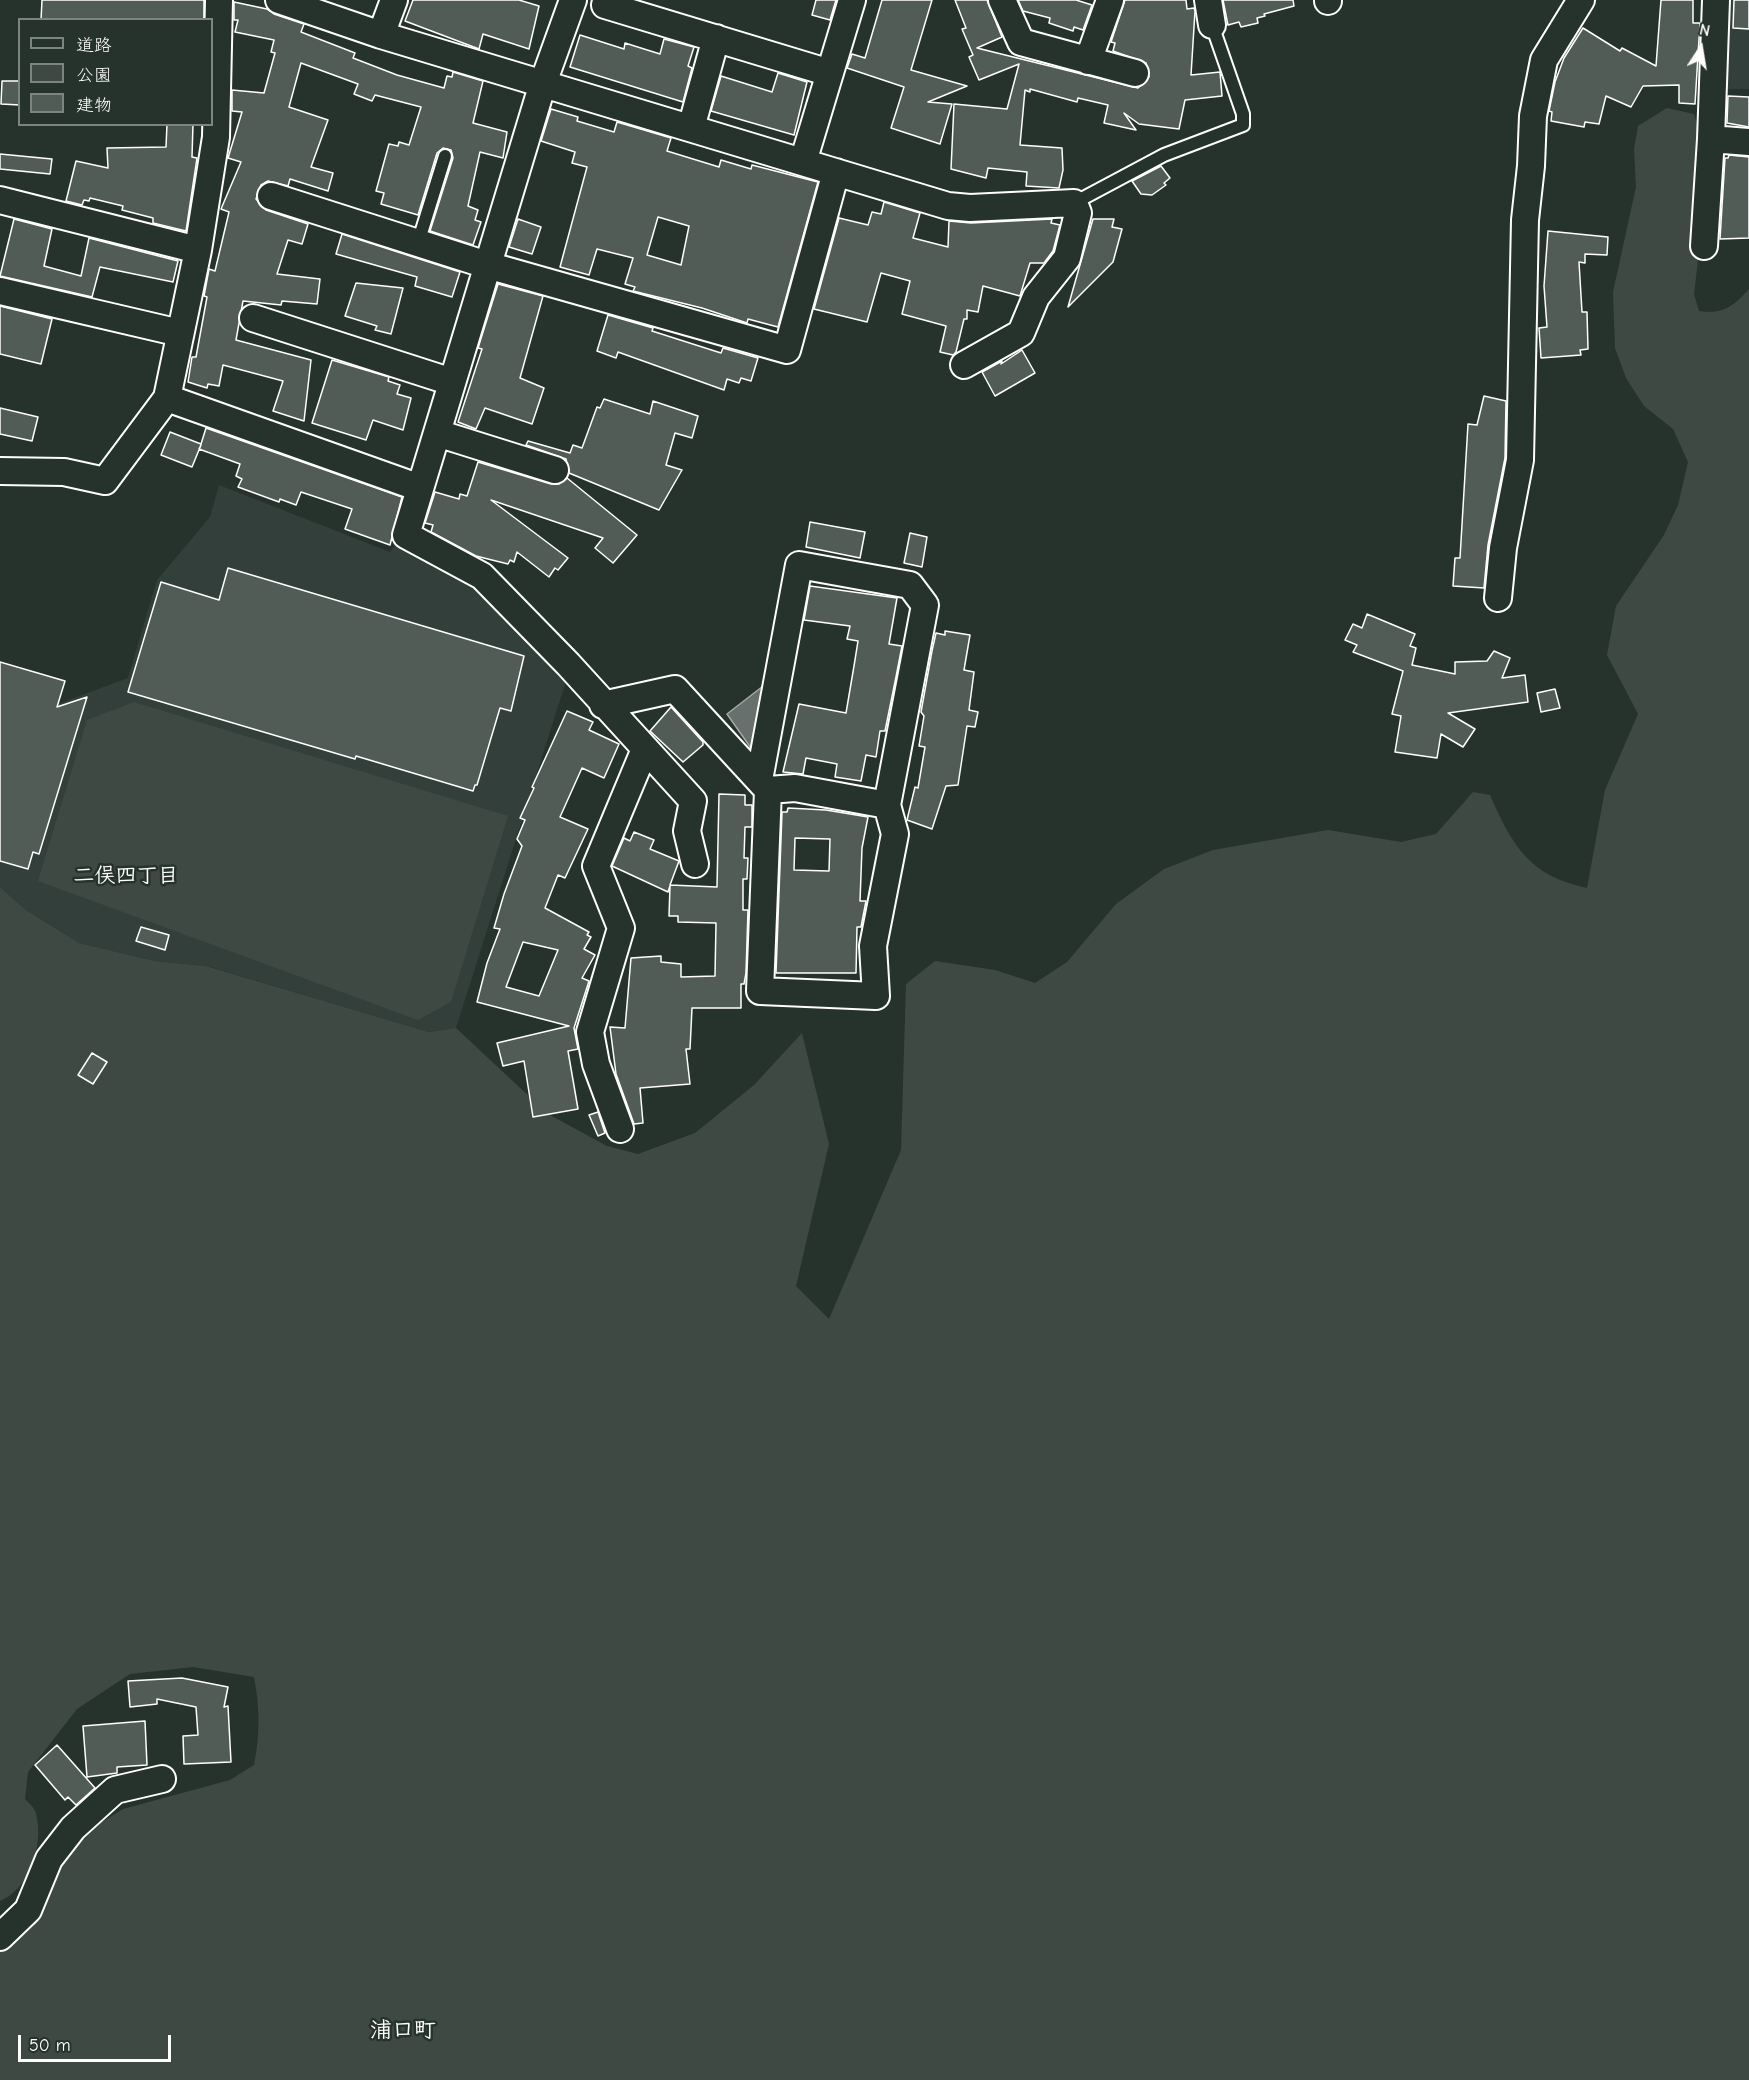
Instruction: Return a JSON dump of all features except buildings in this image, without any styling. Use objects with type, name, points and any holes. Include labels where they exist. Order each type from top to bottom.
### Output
[{"type":"street","points":[[0,471],[64,472],[105,481],[167,398],[198,250],[216,137],[219,0]]},
{"type":"street","points":[[279,0],[381,35],[959,207],[1074,203],[1078,213],[1067,258],[1036,297],[1021,333],[964,365]]},
{"type":"street","points":[[381,35],[394,0]]},
{"type":"street","points":[[573,0],[543,83],[406,536],[482,576],[568,664],[693,801],[687,831],[695,864]]},
{"type":"street","points":[[803,162],[852,0]]},
{"type":"street","points":[[1002,0],[1021,42],[1135,73]]},
{"type":"street","points":[[1088,61],[1110,0]]},
{"type":"street","points":[[1498,598],[1503,548],[1520,460],[1525,220],[1532,166],[1533,116],[1544,60],[1581,0]]},
{"type":"street","points":[[1704,246],[1716,0]]},
{"type":"street","points":[[605,5],[830,73]]},
{"type":"street","points":[[690,128],[716,38]]},
{"type":"street","points":[[1711,138],[1749,142]]},
{"type":"street","points":[[271,196],[487,265],[787,350],[836,172]]},
{"type":"street","points":[[0,200],[198,250]]},
{"type":"street","points":[[0,291],[180,333]]},
{"type":"street","points":[[253,318],[452,382]]},
{"type":"street","points":[[167,398],[420,488]]},
{"type":"street","points":[[437,433],[555,470]]},
{"type":"street","points":[[799,565],[910,585],[925,605],[887,805],[895,834],[873,946],[876,996],[760,991],[764,785],[799,565]]},
{"type":"street","points":[[603,705],[675,689],[764,785],[795,788],[887,805]]},
{"type":"street","points":[[620,1129],[596,1064],[591,1032],[621,928],[596,866],[645,749]]},
{"type":"street","points":[[0,1937],[28,1910],[49,1859],[73,1828],[115,1790],[162,1779]]},
{"type":"lane","points":[[1074,203],[1164,155],[1243,125],[1243,114],[1210,12]]},
{"type":"lane","points":[[418,243],[445,156]]},
{"type":"shaded area","points":[[1724,0],[1749,0],[1749,89],[1721,89]]},
{"type":"shaded area","points":[[219,485],[390,552],[397,543],[472,585],[568,675],[456,1028],[429,1032],[207,966],[155,961],[79,943],[26,910],[0,887],[0,689],[55,705],[128,678],[157,580],[210,517]]},
{"type":"shaded area","points":[[767,683],[753,751],[727,714]]},
{"type":"green space","points":[[1667,108],[1694,114],[1703,142],[1702,226],[1694,294],[1699,311],[1715,312],[1727,308],[1749,289],[1749,2080],[0,2080],[0,1948],[19,1937],[59,1867],[94,1827],[123,1809],[230,1780],[254,1765],[258,1721],[254,1677],[193,1667],[130,1674],[77,1709],[28,1772],[25,1799],[36,1814],[38,1838],[36,1851],[27,1876],[10,1895],[0,1901],[0,887],[26,910],[79,943],[155,961],[206,966],[429,1032],[456,1028],[548,1114],[607,1146],[638,1154],[695,1133],[754,1085],[802,1033],[829,1144],[796,1286],[829,1319],[901,1150],[906,984],[935,961],[995,970],[1035,983],[1067,962],[1116,904],[1164,869],[1213,850],[1328,830],[1401,842],[1436,834],[1473,792],[1490,795],[1506,829],[1525,856],[1550,875],[1567,883],[1587,888],[1605,790],[1638,714],[1607,655],[1616,606],[1664,535],[1678,505],[1688,462],[1673,429],[1644,406],[1626,378],[1615,348],[1613,292],[1636,187],[1634,149],[1638,126]]},
{"type":"green space","points":[[134,702],[508,816],[451,1002],[418,1020],[38,881],[87,720]]},
{"type":"district","name":"二俣四丁目","points":[[126,876]]},
{"type":"district","name":"浦口町","points":[[403,2031]]}]
